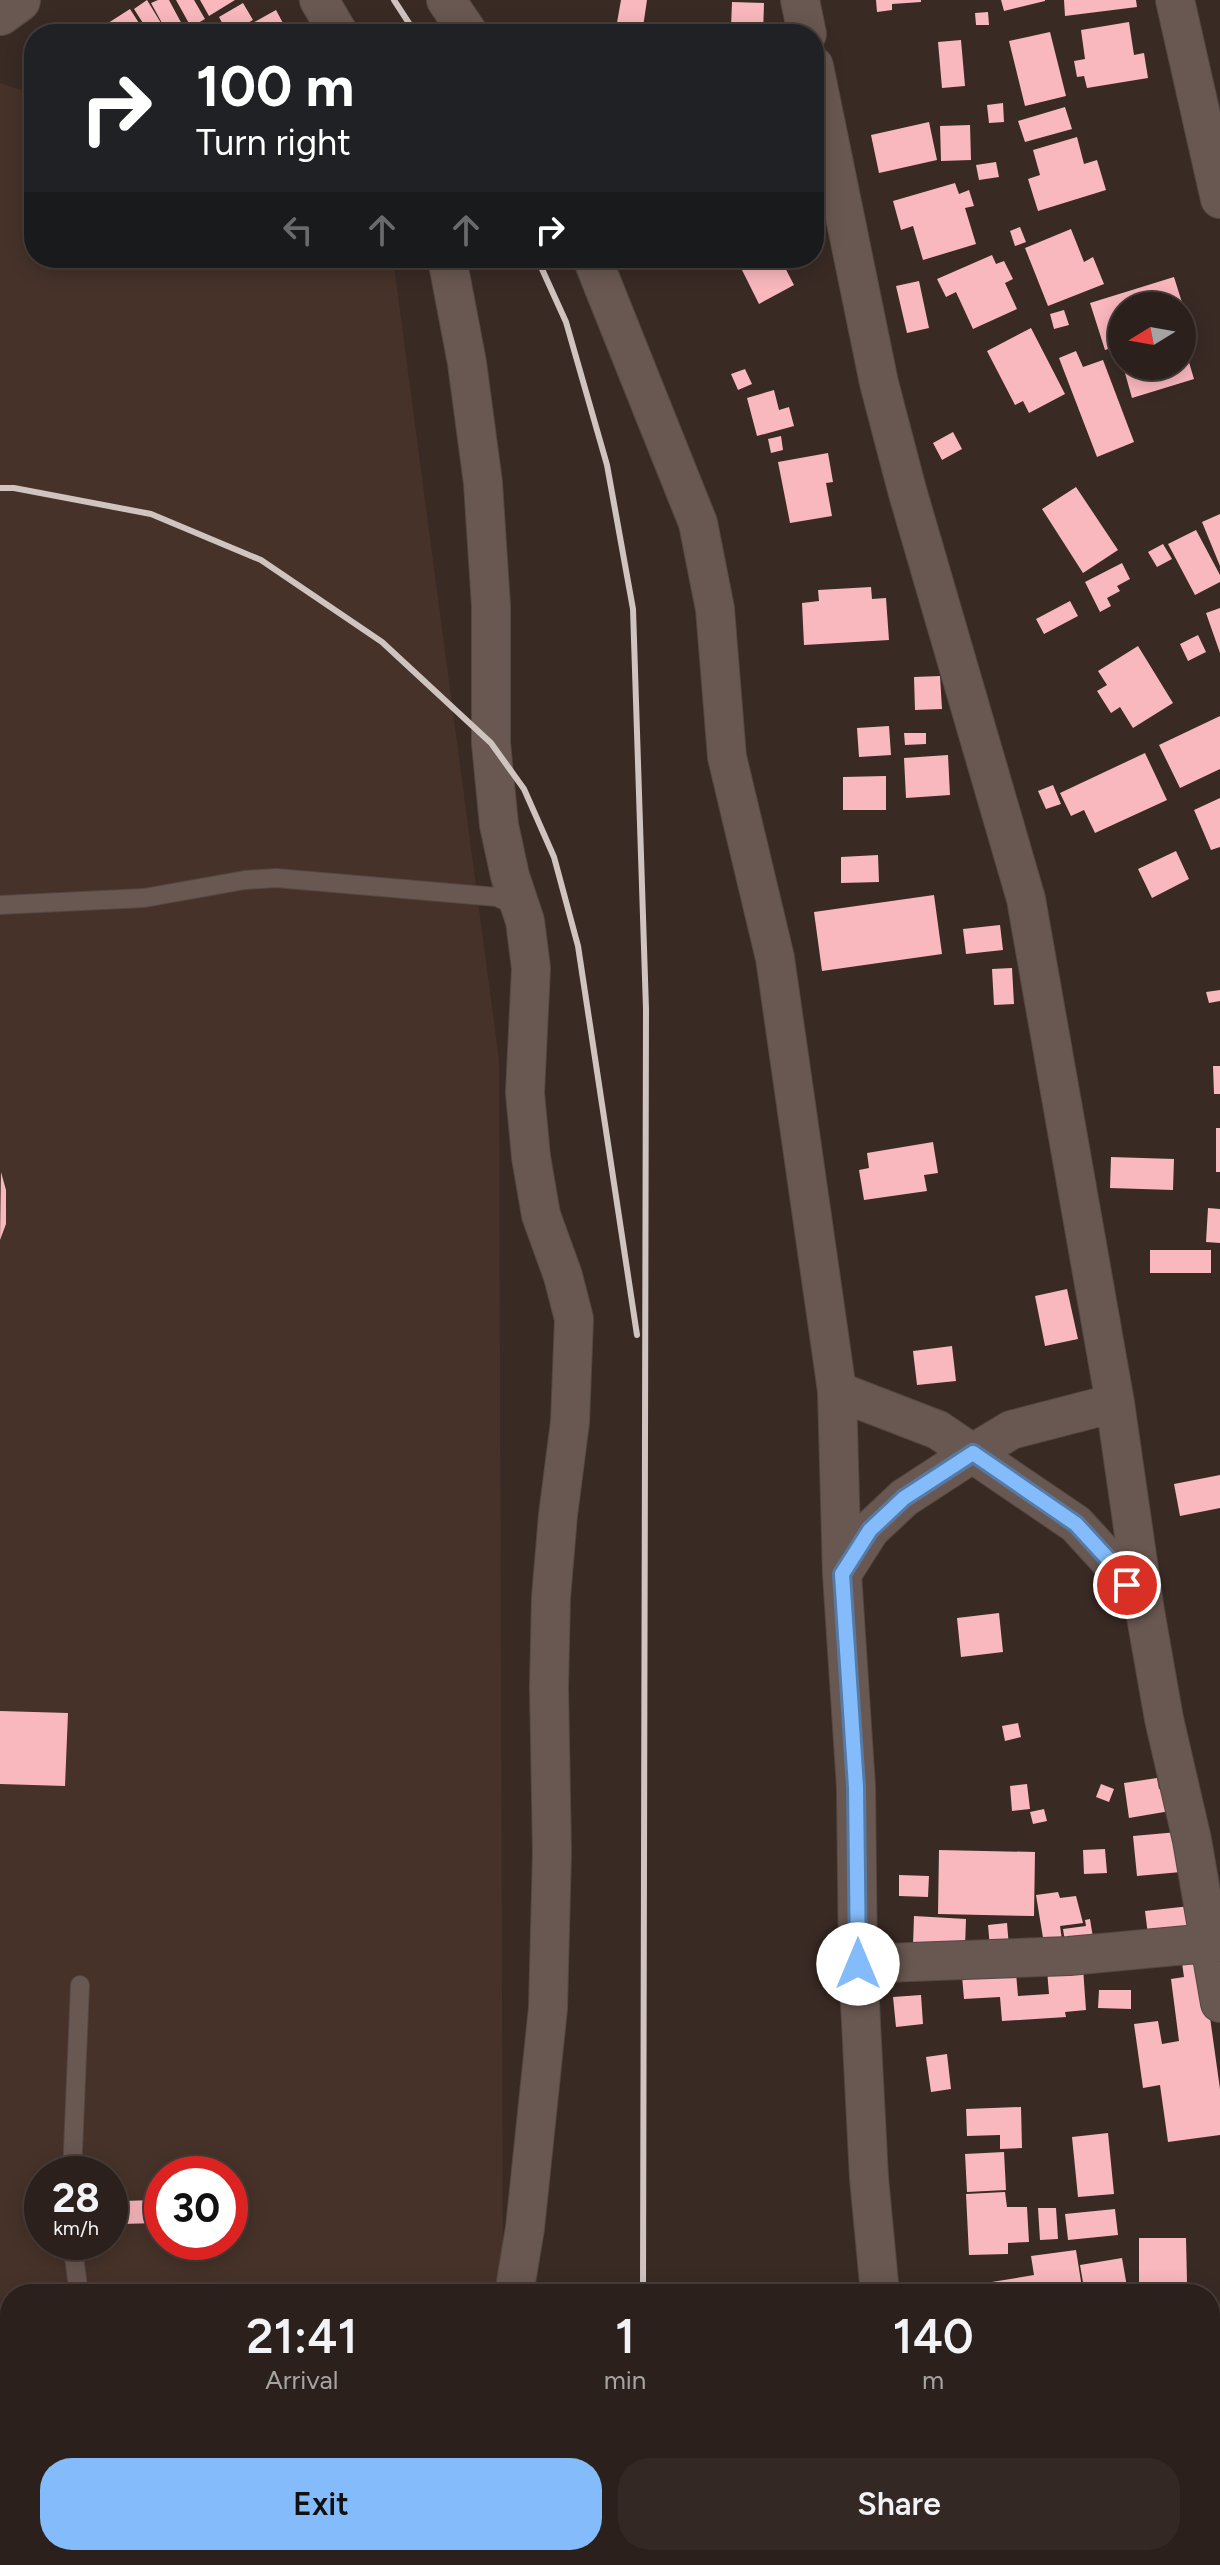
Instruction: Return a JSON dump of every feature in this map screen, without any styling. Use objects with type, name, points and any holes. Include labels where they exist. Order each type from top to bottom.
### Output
[{"type":"street","points":[[0,13],[18,0]]},
{"type":"street","points":[[319,0],[333,24]]},
{"type":"street","points":[[446,0],[462,24]]},
{"type":"street","points":[[800,0],[805,24]]},
{"type":"street","points":[[1175,0],[1220,199]]},
{"type":"street","points":[[824,114],[883,399],[1026,899],[1115,1403],[1145,1611],[1164,1719],[1215,1942],[1220,2003]]},
{"type":"street","points":[[449,268],[467,363],[483,483],[491,606],[491,743],[499,825],[510,876],[525,921],[531,968],[525,1093],[531,1157],[541,1215],[563,1276],[574,1319],[574,1367],[551,1598],[552,1852],[548,2008],[525,2228],[516,2284]]},
{"type":"street","points":[[596,268],[698,523],[715,609],[727,757],[775,958],[837,1391],[842,1574],[856,1787],[858,1964],[869,2178],[879,2284]]},
{"type":"street","points":[[837,1391],[938,1430],[1076,1524],[1109,1560],[1145,1611]]},
{"type":"street","points":[[842,1574],[870,1530],[904,1498],[973,1453],[1011,1430],[1115,1403]]},
{"type":"street","points":[[858,1964],[1069,1956],[1215,1942]]},
{"type":"lane","points":[[0,905],[144,898],[245,880],[276,878],[497,897],[512,904],[525,921]]},
{"type":"lane","points":[[73,2156],[80,1985]]},
{"type":"lane","points":[[74,2260],[78,2284]]},
{"type":"shaded area","points":[[0,83],[24,91],[24,268],[394,268],[499,1060],[503,2284],[0,2284]]},
{"type":"building","points":[[147,0],[161,23],[144,24],[134,9]]},
{"type":"building","points":[[169,0],[182,24],[163,24],[151,3]]},
{"type":"building","points":[[176,0],[194,0],[205,19],[189,24]]},
{"type":"building","points":[[200,0],[235,0],[209,16]]},
{"type":"building","points":[[621,0],[647,0],[643,24],[617,24]]},
{"type":"building","points":[[876,0],[921,2],[892,4],[892,10],[877,12]]},
{"type":"building","points":[[1001,0],[1045,0],[1045,1],[1004,11]]},
{"type":"building","points":[[1064,0],[1136,0],[1137,7],[1065,16]]},
{"type":"building","points":[[732,2],[764,3],[763,24],[731,24]]},
{"type":"building","points":[[243,3],[253,20],[246,24],[223,24],[219,17]]},
{"type":"building","points":[[130,9],[140,24],[107,24]]},
{"type":"building","points":[[276,10],[283,24],[251,24]]},
{"type":"building","points":[[988,12],[989,25],[976,25],[975,13]]},
{"type":"building","points":[[1129,22],[1134,55],[1144,53],[1148,78],[1087,88],[1084,76],[1077,77],[1074,61],[1085,59],[1081,30]]},
{"type":"building","points":[[1050,32],[1066,96],[1025,106],[1009,41]]},
{"type":"building","points":[[961,40],[965,86],[942,88],[938,42]]},
{"type":"building","points":[[1003,103],[1004,122],[989,123],[987,105]]},
{"type":"building","points":[[1065,107],[1072,129],[1025,142],[1018,121]]},
{"type":"building","points":[[929,122],[937,160],[879,173],[871,135]]},
{"type":"building","points":[[970,125],[971,160],[941,161],[940,126]]},
{"type":"building","points":[[1077,137],[1084,164],[1097,160],[1106,190],[1038,211],[1028,179],[1040,175],[1033,150]]},
{"type":"building","points":[[996,162],[999,177],[979,180],[976,165]]},
{"type":"building","points":[[955,183],[959,194],[969,190],[974,206],[965,208],[976,244],[923,260],[913,226],[901,230],[893,201]]},
{"type":"building","points":[[1020,227],[1026,242],[1015,246],[1010,231]]},
{"type":"building","points":[[1071,229],[1084,262],[1093,257],[1104,284],[1048,306],[1025,248]]},
{"type":"building","points":[[992,255],[996,264],[1004,261],[1013,279],[1005,283],[1017,309],[973,329],[956,292],[946,297],[937,279]]},
{"type":"building","points":[[741,268],[785,268],[794,285],[759,304]]},
{"type":"building","points":[[1174,277],[1179,292],[1126,292]]},
{"type":"building","points":[[919,281],[929,328],[907,333],[896,286]]},
{"type":"building","points":[[1108,297],[1108,349],[1105,350],[1090,303]]},
{"type":"building","points":[[1064,310],[1069,325],[1054,329],[1050,314]]},
{"type":"building","points":[[1031,328],[1065,394],[1029,413],[1023,401],[1015,405],[987,351]]},
{"type":"building","points":[[1076,351],[1083,367],[1103,360],[1134,442],[1097,457],[1059,358]]},
{"type":"building","points":[[745,369],[752,384],[738,390],[731,374]]},
{"type":"building","points":[[1127,380],[1191,380],[1132,398]]},
{"type":"building","points":[[774,390],[779,410],[789,407],[794,426],[757,436],[747,398]]},
{"type":"building","points":[[953,432],[962,449],[942,460],[933,443]]},
{"type":"building","points":[[781,436],[783,450],[771,453],[768,439]]},
{"type":"building","points":[[828,453],[833,482],[826,483],[832,516],[790,523],[778,462]]},
{"type":"building","points":[[1076,487],[1118,550],[1083,573],[1042,509]]},
{"type":"building","points":[[1220,514],[1220,566],[1202,522]]},
{"type":"building","points":[[1196,530],[1220,575],[1220,582],[1195,595],[1168,544]]},
{"type":"building","points":[[1163,544],[1172,559],[1157,567],[1148,552]]},
{"type":"building","points":[[1122,563],[1130,579],[1117,586],[1120,591],[1107,598],[1111,606],[1100,612],[1085,582]]},
{"type":"building","points":[[871,587],[872,599],[886,598],[889,640],[804,645],[802,603],[819,601],[818,590]]},
{"type":"building","points":[[1070,601],[1078,616],[1044,634],[1036,619]]},
{"type":"building","points":[[1220,608],[1220,653],[1206,613]]},
{"type":"building","points":[[1198,635],[1206,652],[1188,661],[1180,644]]},
{"type":"building","points":[[1138,646],[1173,703],[1133,728],[1120,707],[1111,713],[1097,691],[1107,685],[1098,671]]},
{"type":"building","points":[[940,676],[942,709],[915,710],[914,677]]},
{"type":"building","points":[[1220,716],[1220,769],[1180,788],[1159,745]]},
{"type":"building","points":[[889,726],[891,755],[859,757],[857,728]]},
{"type":"building","points":[[904,733],[926,733],[926,744],[905,745]]},
{"type":"building","points":[[1145,753],[1167,800],[1095,833],[1084,810],[1071,816],[1060,793]]},
{"type":"building","points":[[948,755],[950,795],[906,798],[904,758]]},
{"type":"building","points":[[886,776],[886,810],[843,810],[843,777]]},
{"type":"building","points":[[1053,785],[1061,804],[1046,809],[1038,791]]},
{"type":"building","points":[[1220,798],[1220,847],[1211,850],[1194,810]]},
{"type":"building","points":[[1176,851],[1189,879],[1152,898],[1138,869]]},
{"type":"building","points":[[878,855],[879,882],[841,883],[841,857]]},
{"type":"building","points":[[934,895],[942,954],[822,971],[814,912]]},
{"type":"building","points":[[1000,925],[1003,950],[966,954],[963,929]]},
{"type":"building","points":[[1012,968],[1014,1004],[994,1005],[992,969]]},
{"type":"building","points":[[1220,990],[1220,1001],[1209,1003],[1206,992]]},
{"type":"building","points":[[1213,1066],[1220,1066],[1220,1094],[1214,1094]]},
{"type":"building","points":[[1216,1128],[1220,1128],[1220,1172],[1216,1172]]},
{"type":"building","points":[[933,1142],[938,1173],[924,1175],[927,1191],[864,1200],[859,1170],[869,1168],[867,1153]]},
{"type":"building","points":[[1111,1157],[1174,1159],[1173,1190],[1110,1188]]},
{"type":"building","points":[[1,1172],[6,1190],[6,1224],[0,1240]]},
{"type":"building","points":[[1208,1208],[1220,1209],[1220,1243],[1206,1242]]},
{"type":"building","points":[[1150,1250],[1211,1250],[1211,1273],[1150,1273]]},
{"type":"building","points":[[1067,1289],[1078,1339],[1045,1346],[1035,1296]]},
{"type":"building","points":[[952,1346],[956,1381],[917,1385],[913,1351]]},
{"type":"building","points":[[1220,1475],[1220,1508],[1180,1516],[1174,1484]]},
{"type":"building","points":[[999,1613],[1003,1652],[961,1657],[957,1618]]},
{"type":"building","points":[[0,1711],[68,1713],[65,1786],[0,1784]]},
{"type":"building","points":[[1018,1723],[1021,1737],[1005,1741],[1002,1726]]},
{"type":"building","points":[[1157,1778],[1159,1789],[1166,1788],[1170,1811],[1129,1818],[1124,1783]]},
{"type":"building","points":[[1027,1784],[1030,1809],[1012,1811],[1010,1786]]},
{"type":"building","points":[[1101,1784],[1114,1789],[1109,1802],[1096,1797]]},
{"type":"building","points":[[1044,1809],[1047,1821],[1033,1824],[1030,1812]]},
{"type":"building","points":[[1178,1832],[1181,1872],[1137,1876],[1133,1836]]},
{"type":"building","points":[[1105,1849],[1107,1873],[1084,1874],[1083,1850]]},
{"type":"building","points":[[939,1850],[1035,1852],[1034,1916],[938,1914]]},
{"type":"building","points":[[899,1875],[929,1876],[928,1897],[899,1896]]},
{"type":"building","points":[[1058,1892],[1060,1898],[1076,1896],[1083,1923],[1060,1926],[1063,1947],[1045,1950],[1036,1895]]},
{"type":"building","points":[[1190,1906],[1193,1929],[1148,1935],[1145,1911]]},
{"type":"building","points":[[914,1916],[966,1919],[965,1947],[913,1945]]},
{"type":"building","points":[[1090,1919],[1094,1944],[1066,1948],[1063,1929],[1086,1926],[1085,1920]]},
{"type":"building","points":[[1007,1923],[1009,1947],[990,1948],[988,1925]]},
{"type":"building","points":[[1201,1953],[1220,2089],[1220,2135],[1168,2142],[1160,2085],[1143,2088],[1134,2024],[1158,2021],[1162,2044],[1179,2041],[1171,1979],[1184,1977],[1181,1956]]},
{"type":"building","points":[[1083,1968],[1086,2010],[1065,2012],[1066,2017],[1002,2021],[1000,1997],[964,1999],[962,1976],[1016,1973],[1018,1996],[1049,1994],[1047,1970]]},
{"type":"building","points":[[1099,1990],[1131,1990],[1131,2009],[1098,2008]]},
{"type":"building","points":[[921,1995],[923,2024],[896,2027],[893,1997]]},
{"type":"building","points":[[947,2054],[951,2089],[931,2092],[926,2057]]},
{"type":"building","points":[[1021,2107],[1022,2148],[1000,2149],[1000,2135],[967,2136],[966,2109]]},
{"type":"building","points":[[1108,2133],[1114,2194],[1078,2197],[1072,2137]]},
{"type":"building","points":[[1004,2152],[1006,2190],[967,2192],[965,2154]]},
{"type":"building","points":[[1005,2192],[1007,2207],[1027,2207],[1029,2242],[1008,2243],[1008,2254],[969,2255],[966,2194]]},
{"type":"building","points":[[144,2200],[144,2223],[128,2224],[128,2201]]},
{"type":"building","points":[[1038,2208],[1056,2208],[1058,2239],[1040,2240]]},
{"type":"building","points":[[1115,2209],[1118,2235],[1068,2240],[1065,2214]]},
{"type":"building","points":[[1139,2238],[1186,2238],[1187,2282],[1139,2282]]},
{"type":"building","points":[[1076,2250],[1081,2284],[979,2284],[1034,2275],[1031,2256]]},
{"type":"building","points":[[1122,2258],[1126,2284],[1083,2284],[1080,2265]]},
{"type":"railway","points":[[394,0],[410,24]]},
{"type":"railway","points":[[542,268],[566,322],[607,465],[633,609],[646,1009],[643,2284]]},
{"type":"railway","points":[[0,488],[151,514],[261,560],[382,642],[491,743],[524,789],[554,857],[578,946],[637,1335]]},
{"type":"route","points":[[858,1964],[856,1787],[842,1574],[870,1530],[904,1498],[973,1453],[1076,1524],[1127,1585]]}]
